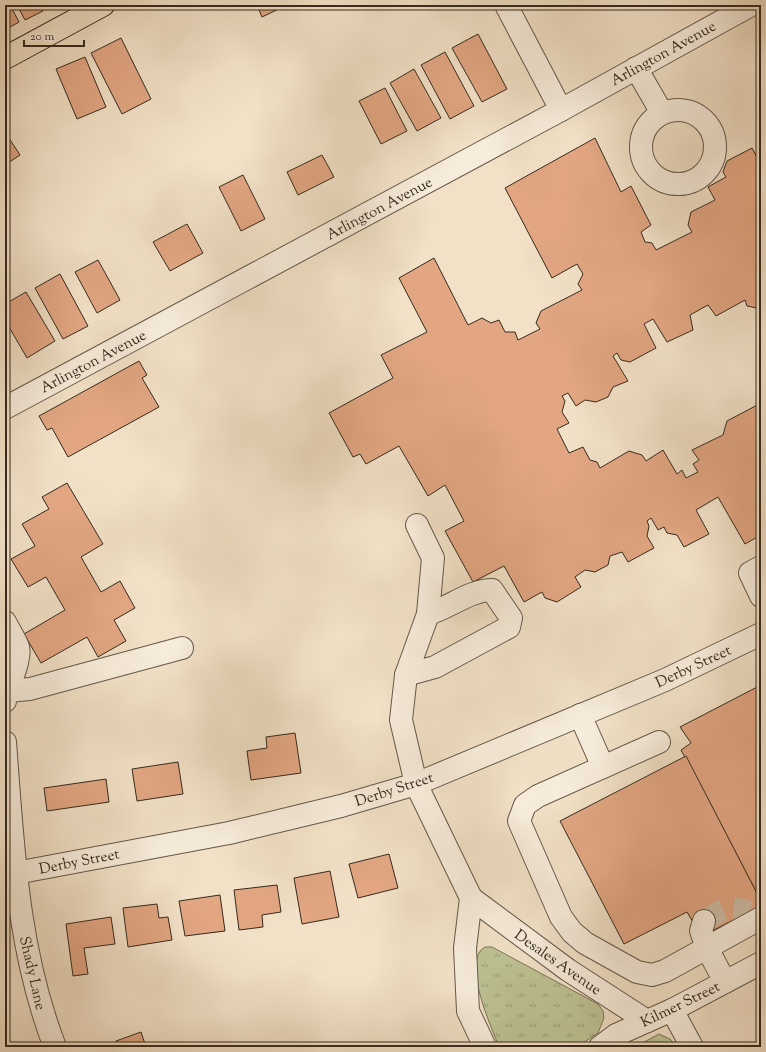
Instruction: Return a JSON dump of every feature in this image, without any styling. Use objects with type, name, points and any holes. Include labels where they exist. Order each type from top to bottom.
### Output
[{"type":"main road","points":[[5,58],[104,5]]},
{"type":"street","points":[[506,5],[561,110]]},
{"type":"street","name":"Arlington Avenue","points":[[5,408],[561,110],[751,5]]},
{"type":"street","points":[[636,68],[662,113]]},
{"type":"street","points":[[417,526],[433,558],[428,614],[406,675],[400,720],[416,784],[471,898],[465,948],[468,1011],[485,1047]]},
{"type":"street","points":[[755,570],[761,596]]},
{"type":"street","points":[[406,675],[435,667],[509,628],[511,618],[492,590],[482,590],[440,610],[428,614]]},
{"type":"street","points":[[5,622],[19,649],[8,685],[30,689],[182,648]]},
{"type":"street","name":"Derby Street","points":[[10,874],[229,833],[341,806],[416,784],[665,680],[761,634]]},
{"type":"street","points":[[580,716],[603,767]]},
{"type":"street","name":"Shady Lane","points":[[5,742],[10,874],[24,942],[42,1016],[55,1047]]},
{"type":"street","points":[[659,742],[538,796],[525,805],[519,821],[561,917],[572,932],[584,942],[637,972],[652,974],[665,971],[707,948],[756,916]]},
{"type":"street","name":"Desales Avenue","points":[[471,898],[568,970],[647,1021]]},
{"type":"street","points":[[704,921],[701,931],[707,948],[725,982]]},
{"type":"street","name":"Kilmer Street","points":[[600,1047],[616,1035],[672,1010],[761,963]]},
{"type":"street","points":[[672,1010],[692,1047]]},
{"type":"green space","points":[[485,947],[492,947],[598,1004],[603,1011],[604,1018],[598,1033],[577,1047],[499,1047],[480,995],[477,979],[476,965],[478,954]]},
{"type":"green space","points":[[659,1034],[670,1039],[678,1047],[635,1047]]},
{"type":"building","points":[[5,5],[10,5],[19,22],[5,30]]},
{"type":"building","points":[[17,5],[40,5],[43,11],[25,20]]},
{"type":"building","points":[[257,5],[287,5],[262,17]]},
{"type":"building","points":[[478,34],[507,89],[482,102],[452,48]]},
{"type":"building","points":[[121,38],[151,99],[122,114],[91,53]]},
{"type":"building","points":[[445,52],[474,106],[450,119],[421,65]]},
{"type":"building","points":[[85,57],[106,107],[77,119],[56,69]]},
{"type":"building","points":[[414,69],[441,118],[417,131],[390,83]]},
{"type":"building","points":[[385,88],[407,131],[381,144],[359,101]]},
{"type":"building","points":[[5,132],[20,155],[5,165]]},
{"type":"building","points":[[595,138],[621,192],[631,186],[651,225],[641,232],[645,242],[652,243],[656,250],[692,232],[688,225],[691,212],[715,200],[708,187],[726,177],[723,172],[727,161],[752,148],[759,161],[761,159],[761,314],[757,308],[747,306],[745,300],[716,316],[708,305],[690,315],[693,330],[667,342],[653,319],[644,324],[656,348],[630,362],[621,360],[617,353],[613,356],[628,381],[613,387],[608,397],[596,402],[585,400],[576,406],[568,393],[562,396],[565,401],[562,412],[569,423],[557,429],[569,453],[583,447],[590,460],[597,462],[600,468],[629,451],[642,455],[646,461],[663,450],[677,474],[682,470],[686,478],[698,472],[693,464],[699,460],[692,450],[723,435],[727,421],[761,403],[761,535],[745,544],[718,497],[696,510],[709,534],[684,547],[677,535],[667,533],[664,527],[658,530],[651,518],[647,521],[649,526],[647,536],[654,548],[628,562],[622,552],[610,556],[608,565],[595,572],[585,570],[575,577],[581,587],[557,602],[545,598],[542,592],[524,602],[504,566],[473,582],[445,531],[464,521],[445,485],[428,496],[399,446],[366,464],[360,454],[353,457],[329,413],[393,378],[381,355],[427,332],[399,278],[434,258],[468,325],[482,318],[491,323],[499,320],[505,332],[515,332],[518,340],[540,329],[536,323],[541,311],[582,290],[578,284],[583,274],[577,264],[552,278],[505,188]]},
{"type":"building","points":[[322,155],[334,177],[298,195],[287,172]]},
{"type":"building","points":[[243,175],[265,219],[241,231],[219,187]]},
{"type":"building","points":[[187,224],[203,253],[170,271],[153,242]]},
{"type":"building","points":[[98,260],[120,300],[97,313],[75,272]]},
{"type":"building","points":[[60,274],[88,326],[63,339],[35,288]]},
{"type":"building","points":[[26,292],[55,341],[27,358],[5,320],[5,304]]},
{"type":"building","points":[[139,361],[147,375],[142,378],[159,407],[68,457],[52,428],[47,430],[39,416]]},
{"type":"building","points":[[67,483],[103,544],[81,557],[101,592],[120,581],[135,608],[114,620],[126,641],[98,657],[87,637],[41,663],[24,634],[65,610],[46,577],[28,587],[11,559],[35,546],[22,524],[49,509],[42,497]]},
{"type":"building","points":[[761,685],[761,901],[681,750],[691,743],[680,727]]},
{"type":"building","points":[[295,733],[301,773],[251,780],[247,751],[267,748],[266,737]]},
{"type":"building","points":[[686,756],[761,901],[761,906],[710,932],[694,924],[687,912],[624,944],[560,821]]},
{"type":"building","points":[[178,762],[183,794],[137,801],[132,769]]},
{"type":"building","points":[[106,779],[109,802],[47,811],[44,788]]},
{"type":"building","points":[[389,854],[398,888],[358,898],[349,864]]},
{"type":"building","points":[[330,871],[339,917],[302,924],[294,878]]},
{"type":"building","points":[[277,885],[281,912],[262,915],[263,927],[239,930],[234,890]]},
{"type":"building","points":[[220,895],[225,931],[185,936],[179,901]]},
{"type":"building","points":[[157,904],[159,918],[168,917],[172,940],[128,947],[123,908]]},
{"type":"building","points":[[111,917],[115,944],[84,948],[88,974],[73,976],[66,924]]},
{"type":"building","points":[[141,1032],[146,1047],[118,1047],[116,1041]]},
{"type":"tunnel","points":[[704,921],[725,909],[735,908],[749,912]]}]
